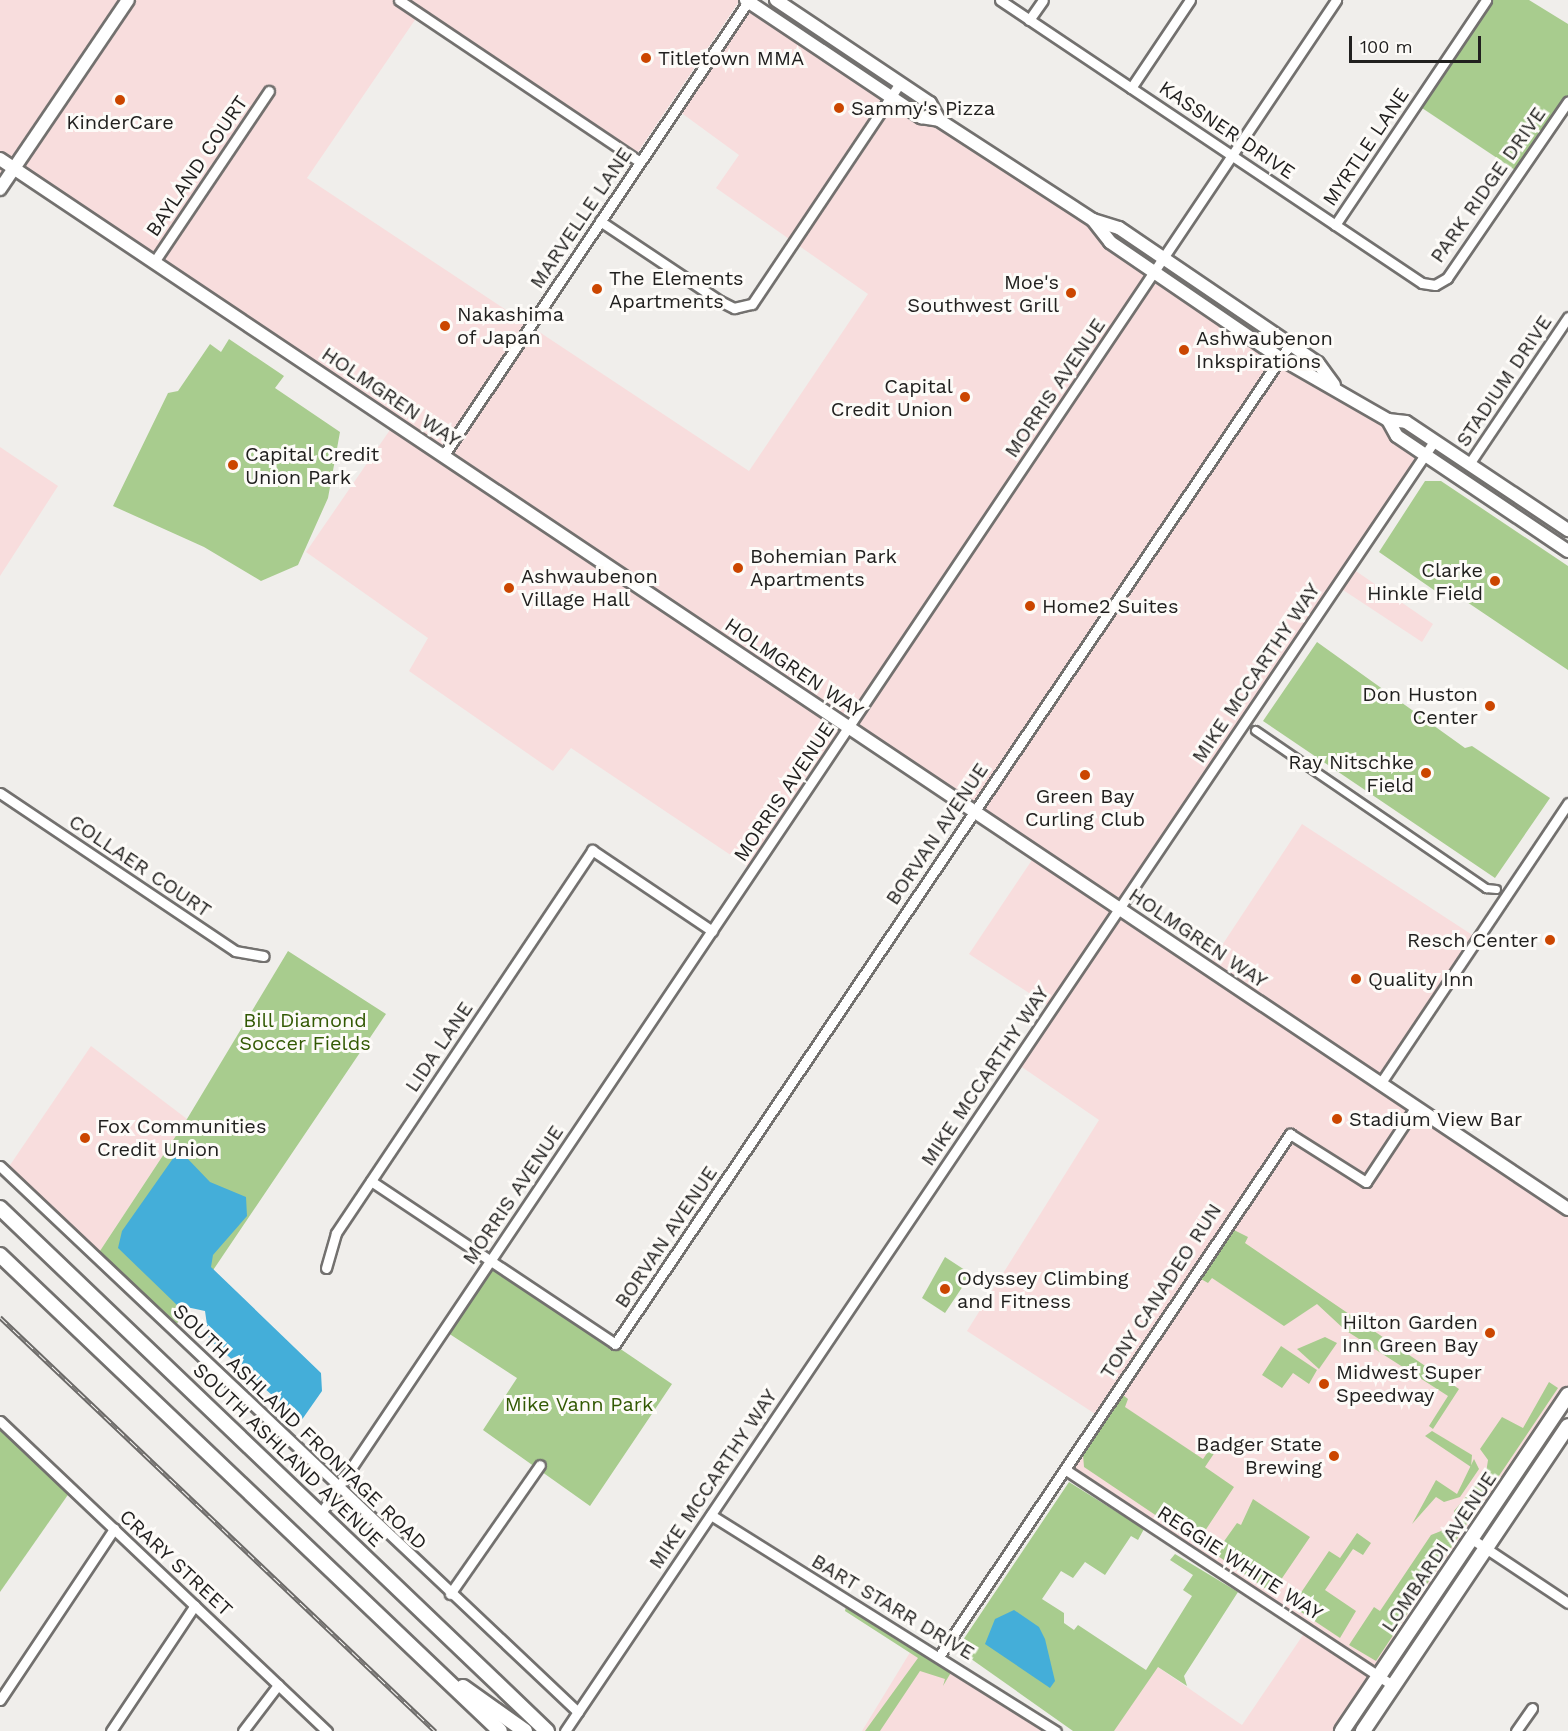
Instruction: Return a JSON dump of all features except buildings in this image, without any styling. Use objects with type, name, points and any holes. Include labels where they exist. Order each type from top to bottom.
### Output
[{"type":"main road","name":"SOUTH ASHLAND AVENUE","points":[[0,1208],[547,1731]]},
{"type":"main road","points":[[0,1255],[500,1731]]},
{"type":"main road","name":"LOMBARDI AVENUE","points":[[1342,1731],[1568,1395]]},
{"type":"main road","name":"LOMBARDI AVENUE","points":[[1363,1731],[1568,1426]]},
{"type":"main road","points":[[424,1660],[525,1731]]},
{"type":"street","points":[[0,189],[128,0]]},
{"type":"street","points":[[399,0],[640,162]]},
{"type":"street","points":[[747,0],[921,117],[939,120],[1093,220],[1119,228],[1318,363],[1334,385]]},
{"type":"street","name":"MARVELLE LANE","points":[[443,456],[747,0]]},
{"type":"street","points":[[776,0],[930,103],[939,120]]},
{"type":"street","name":"KASSNER DRIVE","points":[[1000,0],[1422,283],[1436,285]]},
{"type":"street","points":[[1029,20],[1043,0]]},
{"type":"street","points":[[1131,88],[1190,0]]},
{"type":"street","name":"MORRIS AVENUE","points":[[321,1513],[1336,0]]},
{"type":"street","name":"MYRTLE LANE","points":[[1335,225],[1486,0]]},
{"type":"street","points":[[600,221],[720,301],[735,308],[752,304],[900,83]]},
{"type":"street","name":"BAYLAND COURT","points":[[154,262],[269,91]]},
{"type":"street","name":"PARK RIDGE DRIVE","points":[[1436,285],[1447,278],[1568,101]]},
{"type":"street","name":"HOLMGREN WAY","points":[[0,159],[1568,1209]]},
{"type":"street","points":[[1093,220],[1110,242],[1280,358],[1334,385],[1388,420],[1406,422],[1568,531]]},
{"type":"street","name":"STADIUM DRIVE","points":[[1469,464],[1568,317]]},
{"type":"street","name":"BORVAN AVENUE","points":[[491,1261],[615,1344],[1290,344]]},
{"type":"street","points":[[1388,420],[1397,436],[1568,551]]},
{"type":"street","name":"MIKE MCCARTHY WAY","points":[[565,1731],[1434,441]]},
{"type":"street","points":[[1256,730],[1486,888],[1496,889]]},
{"type":"street","name":"COLLAER COURT","points":[[0,793],[235,951],[264,956]]},
{"type":"street","points":[[1380,1084],[1568,803]]},
{"type":"street","name":"LIDA LANE","points":[[326,1268],[336,1233],[592,850],[712,931]]},
{"type":"street","name":"TONY CANADEO RUN","points":[[940,1655],[1290,1134],[1366,1182],[1415,1108]]},
{"type":"street","name":"SOUTH ASHLAND FRONTAGE ROAD","points":[[0,1166],[339,1489],[578,1712]]},
{"type":"street","points":[[371,1181],[491,1261]]},
{"type":"street","name":"CRARY STREET","points":[[0,1421],[327,1731]]},
{"type":"street","points":[[450,1593],[540,1465]]},
{"type":"street","name":"REGGIE WHITE WAY","points":[[1066,1470],[1394,1686]]},
{"type":"street","name":"BART STARR DRIVE","points":[[711,1515],[940,1655],[1056,1731]]},
{"type":"street","points":[[0,1700],[114,1529]]},
{"type":"street","points":[[1472,1539],[1568,1603]]},
{"type":"street","points":[[111,1731],[195,1605]]},
{"type":"street","points":[[243,1731],[278,1685]]},
{"type":"street","points":[[1516,1731],[1532,1708]]},
{"type":"shaded area","points":[[0,0],[740,0],[634,158],[419,14],[307,178],[749,471],[868,294],[716,188],[739,155],[676,109],[748,1],[1093,220],[1165,280],[1334,385],[1425,455],[1350,567],[1433,624],[1422,642],[1337,586],[1119,909],[1207,968],[1302,824],[1477,938],[1380,1084],[1568,1209],[1568,1395],[1342,1731],[1109,1731],[1155,1665],[1242,1725],[1307,1629],[1066,1470],[1100,1417],[967,1331],[1099,1120],[1016,1063],[1052,1008],[969,954],[1036,854],[849,728],[753,870],[571,748],[553,771],[409,671],[428,638],[306,552],[394,424],[15,168],[0,189]]},
{"type":"shaded area","points":[[0,447],[58,486],[0,576]]},
{"type":"shaded area","points":[[91,1046],[187,1119],[96,1257],[6,1171]]},
{"type":"shaded area","points":[[917,1641],[1055,1731],[862,1731]]},
{"type":"green space","points":[[1486,0],[1529,0],[1568,24],[1568,97],[1518,172],[1416,104]]},
{"type":"green space","name":"Capital Credit Union Park","points":[[229,339],[284,376],[275,388],[340,432],[328,498],[298,565],[261,581],[204,547],[113,506],[168,393],[178,391],[210,344],[221,352]]},
{"type":"green space","name":"Clarke Hinkle Field","points":[[1425,481],[1441,481],[1568,566],[1568,670],[1461,598],[1444,597],[1379,552]]},
{"type":"green space","name":"Ray Nitschke Field","points":[[1317,642],[1465,748],[1472,746],[1550,798],[1495,878],[1263,721]]},
{"type":"green space","name":"Bill Diamond Soccer Fields","points":[[288,951],[386,1014],[172,1331],[96,1257],[187,1119]]},
{"type":"green space","points":[[1234,1230],[1248,1237],[1245,1243],[1459,1389],[1433,1429],[1429,1426],[1448,1396],[1345,1330],[1317,1304],[1284,1326],[1212,1278],[1208,1283],[1201,1279]]},
{"type":"green space","name":"Odyssey Climbing and Fitness","points":[[945,1257],[971,1274],[945,1313],[922,1298]]},
{"type":"green space","name":"Mike Vann Park","points":[[491,1261],[672,1384],[590,1506],[483,1430],[517,1378],[445,1331]]},
{"type":"green space","points":[[1325,1337],[1337,1343],[1319,1369],[1297,1349]]},
{"type":"green space","points":[[1281,1346],[1317,1370],[1309,1384],[1293,1373],[1282,1388],[1262,1375]]},
{"type":"green space","points":[[1549,1382],[1558,1388],[1464,1528],[1456,1522],[1454,1511],[1486,1473],[1488,1460],[1480,1449],[1502,1417],[1523,1428]]},
{"type":"green space","points":[[1560,1390],[1562,1393],[1476,1521],[1473,1519]]},
{"type":"green space","points":[[1123,1395],[1128,1399],[1125,1407],[1203,1459],[1212,1446],[1219,1446],[1205,1467],[1234,1487],[1197,1543],[1084,1467],[1083,1455]]},
{"type":"green space","points":[[0,1421],[72,1489],[0,1592]]},
{"type":"green space","points":[[1432,1431],[1472,1455],[1471,1467],[1425,1436]]},
{"type":"green space","points":[[1474,1459],[1479,1469],[1460,1497],[1444,1502],[1436,1497],[1412,1524],[1436,1480],[1457,1494]]},
{"type":"green space","points":[[1069,1482],[1144,1529],[1138,1540],[1131,1536],[1105,1575],[1085,1562],[1073,1578],[1061,1571],[1042,1599],[1064,1613],[1064,1623],[1074,1630],[1078,1625],[1146,1670],[1192,1596],[1183,1590],[1193,1575],[1170,1560],[1175,1554],[1238,1592],[1184,1676],[1187,1686],[1158,1667],[1114,1731],[1073,1731],[957,1649]]},
{"type":"green space","points":[[1253,1499],[1310,1537],[1272,1593],[1215,1554],[1237,1523],[1241,1525]]},
{"type":"green space","points":[[1446,1529],[1459,1536],[1376,1661],[1349,1645],[1374,1607],[1380,1611],[1431,1535]]},
{"type":"green space","points":[[1357,1533],[1371,1543],[1363,1555],[1353,1549],[1325,1590],[1356,1611],[1340,1638],[1292,1606],[1329,1551],[1340,1558]]},
{"type":"green space","points":[[846,1606],[953,1669],[943,1686],[945,1679],[920,1671],[880,1731],[865,1731],[918,1658],[845,1611]]},
{"type":"water","points":[[174,1157],[186,1157],[210,1182],[246,1197],[247,1216],[213,1255],[211,1267],[321,1373],[322,1391],[301,1421],[209,1339],[205,1311],[177,1305],[118,1248],[122,1231]]},
{"type":"water","points":[[1014,1610],[1039,1627],[1045,1639],[1055,1681],[1050,1688],[985,1644],[995,1619]]},
{"type":"railway","points":[[0,1317],[435,1731]]},
{"type":"place","name":"Titletown MMA","points":[[646,58]]},
{"type":"place","name":"KinderCare","points":[[120,100]]},
{"type":"place","name":"Sammy's Pizza","points":[[839,108]]},
{"type":"place","name":"The Elements Apartments","points":[[597,289]]},
{"type":"place","name":"Moe's Southwest Grill","points":[[1071,293]]},
{"type":"place","name":"Nakashima of Japan","points":[[445,326]]},
{"type":"place","name":"Ashwaubenon Inkspirations","points":[[1184,350]]},
{"type":"place","name":"Capital Credit Union","points":[[965,397]]},
{"type":"place","name":"Capital Credit Union Park","points":[[233,465]]},
{"type":"place","name":"Bohemian Park Apartments","points":[[738,568]]},
{"type":"place","name":"Clarke Hinkle Field","points":[[1495,581]]},
{"type":"place","name":"Ashwaubenon Village Hall","points":[[509,588]]},
{"type":"place","name":"Home2 Suites","points":[[1030,606]]},
{"type":"place","name":"Don Huston Center","points":[[1490,706]]},
{"type":"place","name":"Ray Nitschke Field","points":[[1426,773]]},
{"type":"place","name":"Green Bay Curling Club","points":[[1085,775]]},
{"type":"place","name":"Resch Center","points":[[1550,940]]},
{"type":"place","name":"Quality Inn","points":[[1356,979]]},
{"type":"place","name":"Stadium View Bar","points":[[1337,1119]]},
{"type":"place","name":"Fox Communities Credit Union","points":[[85,1138]]},
{"type":"place","name":"Odyssey Climbing and Fitness","points":[[945,1289]]},
{"type":"place","name":"Hilton Garden Inn Green Bay","points":[[1490,1333]]},
{"type":"place","name":"Midwest Super Speedway","points":[[1324,1384]]},
{"type":"place","name":"Badger State Brewing","points":[[1334,1456]]}]
